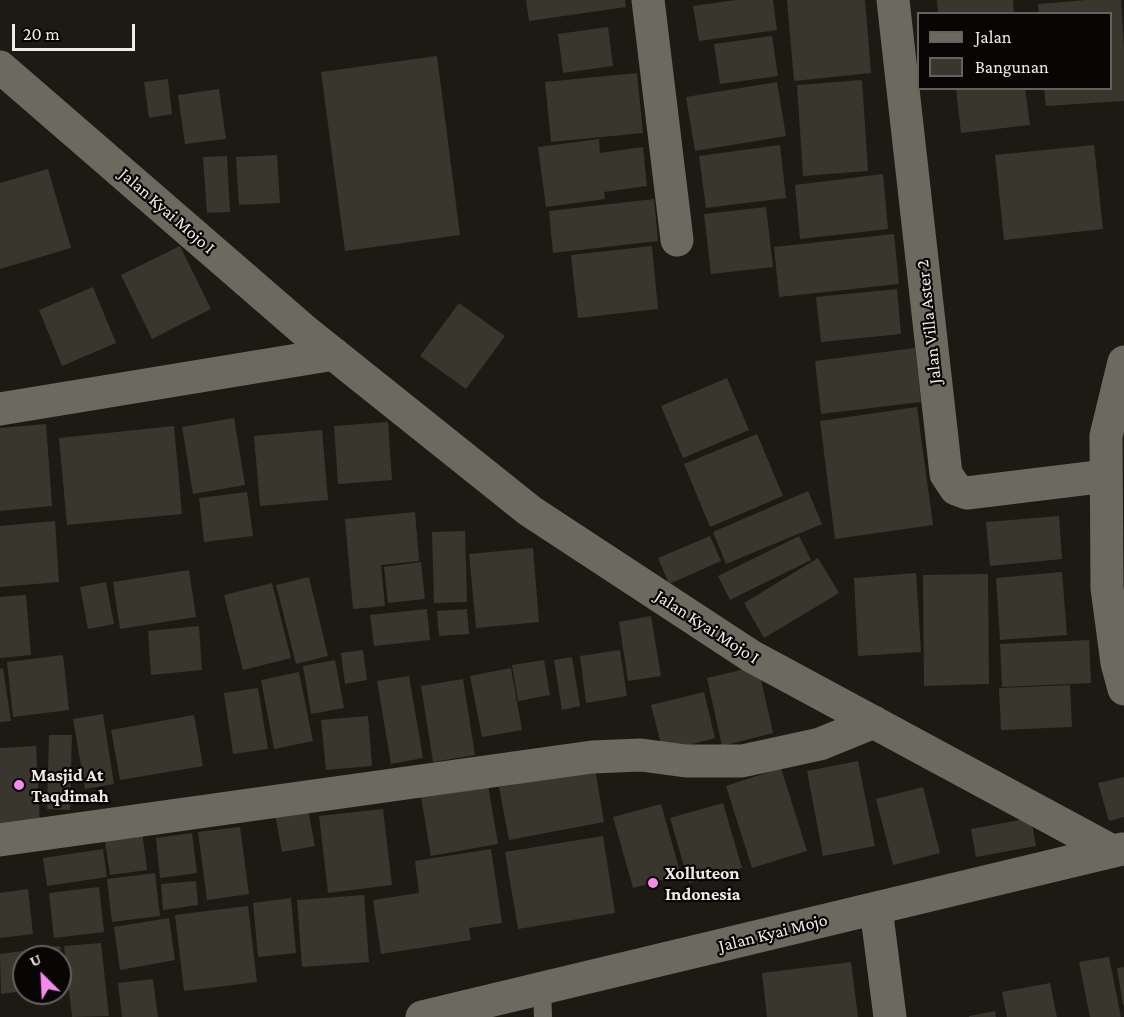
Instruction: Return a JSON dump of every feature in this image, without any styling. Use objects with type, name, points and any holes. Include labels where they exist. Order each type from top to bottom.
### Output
[{"type":"street","points":[[648,0],[677,240]]},
{"type":"street","name":"Jalan Villa Aster 2","points":[[893,0],[946,474],[956,489],[967,493],[1106,476]]},
{"type":"street","name":"Jalan Kyai Mojo I","points":[[0,67],[334,354],[530,511],[751,656],[1118,850]]},
{"type":"street","points":[[0,409],[334,354]]},
{"type":"street","points":[[1124,362],[1106,436],[1107,588],[1117,663],[1124,689]]},
{"type":"street","points":[[0,840],[592,757],[641,754],[686,761],[742,761],[820,744],[874,722]]},
{"type":"street","name":"Jalan Kyai Mojo","points":[[422,1017],[543,1003],[876,908],[1118,850]]},
{"type":"street","points":[[876,908],[890,1017]]},
{"type":"building","points":[[526,0],[625,0],[626,7],[529,21]]},
{"type":"building","points":[[736,0],[773,0],[777,30],[699,41],[693,6]]},
{"type":"building","points":[[787,0],[865,0],[871,73],[794,81]]},
{"type":"building","points":[[937,0],[1013,0],[1014,12],[938,12]]},
{"type":"building","points":[[1121,0],[1124,101],[1046,106],[1044,90],[1112,90],[1112,12],[1039,12],[1038,4]]},
{"type":"building","points":[[608,27],[613,66],[563,73],[558,34]]},
{"type":"building","points":[[772,36],[778,76],[720,84],[714,44]]},
{"type":"building","points":[[437,56],[460,235],[345,251],[321,72]]},
{"type":"building","points":[[637,73],[643,133],[551,142],[545,82]]},
{"type":"building","points":[[168,79],[172,114],[149,118],[144,82]]},
{"type":"building","points":[[862,80],[868,171],[803,176],[797,85]]},
{"type":"building","points":[[777,82],[786,136],[695,151],[686,97]]},
{"type":"building","points":[[219,89],[226,139],[185,144],[178,95]]},
{"type":"building","points":[[956,90],[1025,90],[1030,125],[961,133]]},
{"type":"building","points":[[599,139],[600,153],[643,147],[647,186],[604,192],[605,199],[546,207],[538,147]]},
{"type":"building","points":[[780,145],[786,198],[706,208],[699,156]]},
{"type":"building","points":[[1094,145],[1103,229],[1004,240],[995,155]]},
{"type":"building","points":[[277,155],[280,203],[239,205],[236,157]]},
{"type":"building","points":[[227,156],[230,212],[207,213],[203,157]]},
{"type":"building","points":[[48,169],[71,248],[0,269],[0,183]]},
{"type":"building","points":[[883,174],[888,229],[800,239],[795,185]]},
{"type":"building","points":[[654,199],[658,241],[553,253],[549,211]]},
{"type":"building","points":[[766,207],[773,267],[711,274],[704,214]]},
{"type":"building","points":[[894,234],[899,284],[779,297],[774,247]]},
{"type":"building","points":[[180,246],[211,309],[152,339],[121,275]]},
{"type":"building","points":[[652,246],[658,309],[578,318],[571,255]]},
{"type":"building","points":[[93,287],[116,343],[62,366],[39,310]]},
{"type":"building","points":[[897,289],[901,334],[821,342],[816,297]]},
{"type":"building","points":[[459,303],[505,336],[466,389],[420,356]]},
{"type":"building","points":[[915,348],[921,402],[821,414],[815,361]]},
{"type":"building","points":[[727,378],[749,430],[683,458],[661,406]]},
{"type":"building","points":[[917,407],[933,525],[835,539],[820,421]]},
{"type":"building","points":[[234,418],[245,485],[193,494],[182,427]]},
{"type":"building","points":[[388,422],[392,480],[338,484],[334,426]]},
{"type":"building","points":[[46,424],[52,506],[0,511],[0,428]]},
{"type":"building","points":[[174,426],[182,514],[67,525],[59,438]]},
{"type":"building","points":[[322,430],[328,500],[260,506],[254,436]]},
{"type":"building","points":[[757,434],[783,496],[710,527],[684,464]]},
{"type":"building","points":[[808,491],[822,524],[726,564],[713,532]]},
{"type":"building","points":[[247,492],[253,536],[204,542],[199,498]]},
{"type":"building","points":[[415,512],[419,561],[381,565],[385,606],[353,609],[345,519]]},
{"type":"building","points":[[1059,516],[1062,559],[990,566],[986,522]]},
{"type":"building","points":[[55,521],[59,582],[0,587],[0,526]]},
{"type":"building","points":[[465,531],[467,602],[434,603],[432,532]]},
{"type":"building","points":[[710,536],[721,561],[669,584],[658,558]]},
{"type":"building","points":[[799,536],[811,560],[730,600],[718,576]]},
{"type":"building","points":[[533,548],[539,622],[476,628],[469,554]]},
{"type":"building","points":[[818,558],[839,593],[764,638],[744,603]]},
{"type":"building","points":[[421,562],[425,599],[388,603],[384,567]]},
{"type":"building","points":[[189,570],[196,617],[120,629],[113,582]]},
{"type":"building","points":[[1062,572],[1067,635],[1000,640],[996,578]]},
{"type":"building","points":[[916,573],[921,652],[858,656],[854,578]]},
{"type":"building","points":[[988,574],[989,684],[924,686],[923,575]]},
{"type":"building","points":[[309,577],[328,656],[296,664],[276,585]]},
{"type":"building","points":[[106,582],[114,624],[88,629],[80,587]]},
{"type":"building","points":[[272,583],[291,658],[243,670],[224,595]]},
{"type":"building","points":[[26,595],[31,655],[0,658],[0,597]]},
{"type":"building","points":[[427,609],[430,640],[374,646],[370,615]]},
{"type":"building","points":[[467,609],[469,634],[439,636],[437,611]]},
{"type":"building","points":[[651,616],[661,676],[628,681],[619,622]]},
{"type":"building","points":[[199,626],[202,670],[151,675],[148,631]]},
{"type":"building","points":[[1089,640],[1091,683],[1002,687],[1000,644]]},
{"type":"building","points":[[363,650],[367,680],[345,684],[341,653]]},
{"type":"building","points":[[620,650],[627,696],[586,703],[580,656]]},
{"type":"building","points":[[63,655],[69,710],[13,717],[7,662]]},
{"type":"building","points":[[572,657],[580,706],[562,710],[554,660]]},
{"type":"building","points":[[335,660],[344,708],[311,714],[303,666]]},
{"type":"building","points":[[544,660],[550,695],[518,701],[512,665]]},
{"type":"building","points":[[758,666],[773,733],[722,746],[707,678]]},
{"type":"building","points":[[3,668],[11,721],[0,722],[0,669]]},
{"type":"building","points":[[511,668],[522,730],[482,737],[470,676]]},
{"type":"building","points":[[299,672],[313,741],[274,749],[261,680]]},
{"type":"building","points":[[409,676],[423,758],[391,764],[377,681]]},
{"type":"building","points":[[463,679],[475,755],[433,762],[421,686]]},
{"type":"building","points":[[1070,685],[1072,727],[1001,730],[999,688]]},
{"type":"building","points":[[258,688],[268,749],[233,754],[224,693]]},
{"type":"building","points":[[704,692],[715,738],[663,752],[651,705]]},
{"type":"building","points":[[103,714],[114,784],[85,789],[73,719]]},
{"type":"building","points":[[194,715],[203,766],[120,780],[111,730]]},
{"type":"building","points":[[368,716],[372,766],[326,770],[321,720]]},
{"type":"building","points":[[49,735],[72,735],[70,810],[47,809]]},
{"type":"building","name":"Masjid At Taqdimah","points":[[36,746],[40,823],[0,826],[0,748]]},
{"type":"building","points":[[858,761],[875,846],[823,856],[807,771]]},
{"type":"building","points":[[781,768],[807,851],[752,868],[726,786]]},
{"type":"building","points":[[595,769],[604,822],[509,840],[499,787]]},
{"type":"building","points":[[1124,777],[1124,817],[1109,821],[1098,783]]},
{"type":"building","points":[[488,785],[498,844],[431,856],[421,797]]},
{"type":"building","points":[[923,787],[940,853],[893,865],[876,799]]},
{"type":"building","points":[[723,803],[742,868],[689,883],[670,818]]},
{"type":"building","points":[[307,804],[315,846],[282,852],[274,809]]},
{"type":"building","points":[[661,804],[681,875],[633,888],[613,817]]},
{"type":"building","points":[[383,809],[392,885],[328,893],[319,816]]},
{"type":"building","points":[[1031,818],[1036,846],[976,857],[971,829]]},
{"type":"building","points":[[141,823],[147,870],[110,875],[103,829]]},
{"type":"building","points":[[240,827],[249,894],[207,900],[198,832]]},
{"type":"building","points":[[192,833],[197,873],[160,878],[156,838]]},
{"type":"building","points":[[603,836],[615,913],[518,929],[505,852]]},
{"type":"building","points":[[103,849],[107,877],[47,886],[43,858]]},
{"type":"building","points":[[491,849],[502,923],[469,928],[471,940],[381,954],[373,900],[419,893],[415,861]]},
{"type":"building","points":[[155,873],[160,916],[112,922],[107,879]]},
{"type":"building","points":[[196,881],[198,905],[163,910],[161,884]]},
{"type":"building","points":[[99,887],[104,932],[54,938],[49,893]]},
{"type":"building","points":[[28,889],[33,934],[0,938],[0,893]]},
{"type":"building","points":[[364,895],[369,962],[302,967],[297,900]]},
{"type":"building","points":[[291,898],[296,953],[258,957],[253,903]]},
{"type":"building","points":[[248,906],[257,982],[184,991],[175,915]]},
{"type":"building","points":[[169,918],[175,960],[120,970],[114,927]]},
{"type":"building","points":[[101,943],[109,1016],[72,1017],[72,945]]},
{"type":"building","points":[[12,952],[12,993],[1,994],[0,954]]},
{"type":"building","points":[[1109,957],[1121,1017],[1090,1017],[1079,962]]},
{"type":"building","points":[[851,962],[858,1017],[767,1017],[762,973]]},
{"type":"building","points":[[1124,967],[1124,1005],[1123,1005],[1117,968]]},
{"type":"building","points":[[153,979],[158,1017],[122,1017],[118,983]]},
{"type":"building","points":[[1050,983],[1057,1017],[1007,1017],[1002,992]]},
{"type":"building","points":[[995,1011],[996,1017],[969,1017],[969,1016]]},
{"type":"place","name":"Masjid At Taqdimah","points":[[19,785]]},
{"type":"place","name":"Xolluteon Indonesia","points":[[653,883]]}]
